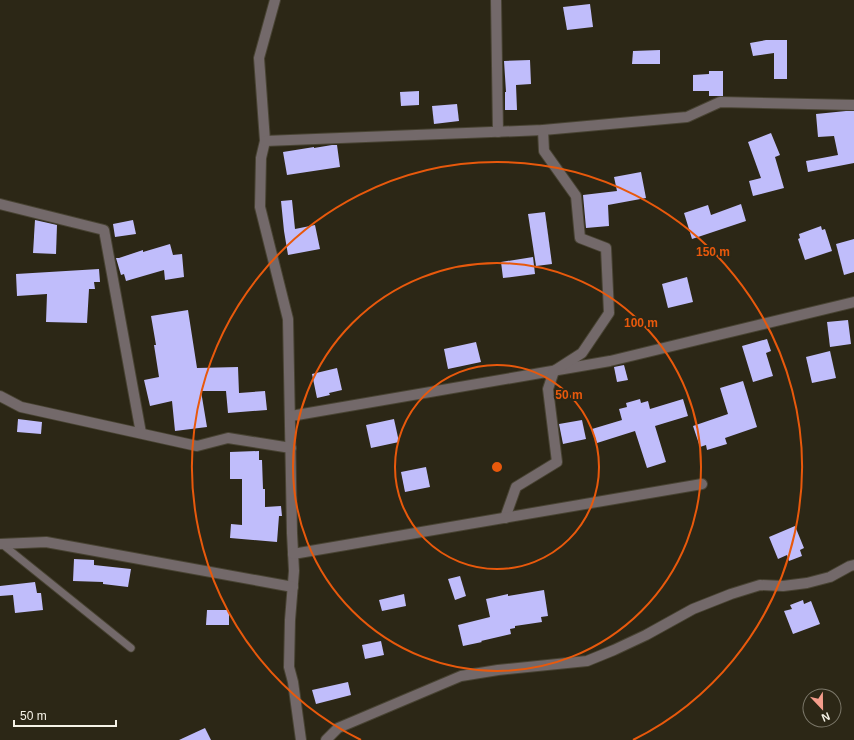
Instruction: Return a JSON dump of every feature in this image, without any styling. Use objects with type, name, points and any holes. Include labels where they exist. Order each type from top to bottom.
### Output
[{"type":"street","points":[[275,0],[259,58],[265,141],[261,158],[260,207],[288,320],[294,571],[290,620],[289,667],[293,682],[301,740]]},
{"type":"street","points":[[496,0],[498,132]]},
{"type":"street","points":[[265,141],[543,130],[687,117],[720,102],[854,105]]},
{"type":"street","points":[[505,518],[516,487],[558,462],[548,389],[554,371],[582,353],[609,313],[606,248],[580,238],[576,196],[544,151],[543,130]]},
{"type":"street","points":[[0,204],[104,230],[141,433]]},
{"type":"street","points":[[291,416],[610,361],[854,302]]},
{"type":"street","points":[[0,396],[21,407],[198,446],[228,438],[291,448]]},
{"type":"street","points":[[293,554],[702,484]]},
{"type":"street","points":[[1,544],[46,542],[293,587]]},
{"type":"street","points":[[326,740],[338,728],[461,676],[498,670],[586,661],[646,635],[693,609],[731,594],[760,585],[783,586],[807,583],[830,577],[854,565]]},
{"type":"lane","points":[[1,544],[131,648]]},
{"type":"building","points":[[590,4],[593,27],[567,30],[563,7]]},
{"type":"building","points":[[766,40],[787,40],[787,79],[774,79],[774,53],[753,56],[750,43]]},
{"type":"building","points":[[660,50],[660,64],[632,64],[633,51]]},
{"type":"building","points":[[530,60],[531,84],[516,85],[517,110],[505,110],[506,92],[504,61]]},
{"type":"building","points":[[709,71],[723,71],[723,96],[709,96],[709,91],[693,91],[693,75],[709,74]]},
{"type":"building","points":[[419,91],[419,105],[401,106],[400,92]]},
{"type":"building","points":[[457,104],[459,121],[434,124],[432,106]]},
{"type":"building","points":[[854,111],[854,163],[808,172],[806,161],[838,155],[834,136],[818,137],[816,114]]},
{"type":"building","points":[[771,133],[780,155],[775,157],[784,188],[753,196],[749,181],[761,178],[748,142]]},
{"type":"building","points":[[337,145],[340,167],[287,175],[283,152]]},
{"type":"building","points":[[641,172],[646,198],[608,205],[609,226],[586,228],[583,195],[617,191],[614,177]]},
{"type":"building","points":[[292,200],[295,229],[315,225],[320,249],[288,255],[281,201]]},
{"type":"building","points":[[741,204],[746,221],[692,239],[684,213],[708,205],[711,215]]},
{"type":"building","points":[[545,212],[552,264],[536,266],[528,214]]},
{"type":"building","points":[[35,220],[57,225],[56,254],[33,253]]},
{"type":"building","points":[[133,220],[136,234],[115,237],[113,224]]},
{"type":"building","points":[[821,226],[822,230],[825,229],[832,251],[805,260],[798,239],[800,238],[799,234]]},
{"type":"building","points":[[854,239],[854,272],[844,275],[836,244]]},
{"type":"building","points":[[170,244],[173,255],[182,254],[184,277],[165,280],[164,270],[126,281],[124,274],[121,275],[116,258]]},
{"type":"building","points":[[533,257],[535,274],[503,278],[501,262]]},
{"type":"building","points":[[99,269],[100,282],[94,282],[95,289],[89,289],[87,323],[46,322],[47,294],[17,296],[16,274]]},
{"type":"building","points":[[687,277],[693,302],[668,308],[662,284]]},
{"type":"building","points":[[188,310],[197,368],[238,367],[239,393],[265,391],[267,410],[228,413],[226,391],[201,391],[207,427],[175,431],[172,401],[150,406],[144,380],[159,377],[151,316]]},
{"type":"building","points":[[848,320],[851,344],[830,347],[827,322]]},
{"type":"building","points":[[767,339],[771,351],[766,353],[773,376],[753,382],[742,346]]},
{"type":"building","points":[[476,342],[481,362],[448,369],[444,349]]},
{"type":"building","points":[[830,351],[836,378],[812,383],[806,357]]},
{"type":"building","points":[[624,365],[628,380],[617,382],[614,367]]},
{"type":"building","points":[[337,368],[342,390],[317,398],[312,374]]},
{"type":"building","points":[[743,381],[757,427],[725,438],[727,444],[707,450],[706,445],[700,447],[693,426],[728,414],[720,388]]},
{"type":"building","points":[[640,399],[641,403],[648,401],[650,409],[683,399],[688,416],[655,426],[666,462],[647,468],[635,431],[597,443],[592,429],[622,420],[619,409],[627,407],[626,403]]},
{"type":"building","points":[[18,419],[42,422],[41,434],[17,432]]},
{"type":"building","points":[[394,419],[399,442],[371,448],[366,425]]},
{"type":"building","points":[[582,420],[586,439],[563,444],[559,424]]},
{"type":"building","points":[[259,451],[259,460],[262,460],[265,507],[281,506],[282,516],[279,516],[277,542],[230,538],[231,524],[242,525],[242,479],[230,479],[230,452]]},
{"type":"building","points":[[426,467],[430,487],[405,492],[401,472]]},
{"type":"building","points":[[795,526],[804,548],[800,550],[802,556],[789,561],[787,555],[778,559],[769,537]]},
{"type":"building","points":[[74,559],[94,560],[94,565],[131,569],[128,587],[103,584],[103,582],[73,581]]},
{"type":"building","points":[[460,576],[466,596],[455,600],[448,579]]},
{"type":"building","points":[[35,582],[37,593],[41,593],[43,610],[15,613],[13,595],[0,596],[0,586]]},
{"type":"building","points":[[544,590],[548,616],[541,617],[542,622],[515,626],[515,628],[510,629],[511,634],[463,646],[458,625],[490,617],[486,599],[508,594],[508,596]]},
{"type":"building","points":[[404,594],[406,606],[382,611],[379,600]]},
{"type":"building","points":[[803,600],[804,604],[811,601],[820,624],[793,634],[784,611],[792,609],[790,605]]},
{"type":"building","points":[[207,610],[229,610],[229,625],[206,625]]},
{"type":"building","points":[[381,641],[384,655],[365,659],[362,645]]},
{"type":"building","points":[[348,682],[351,695],[316,704],[312,690]]},
{"type":"building","points":[[205,728],[211,740],[179,740]]}]
